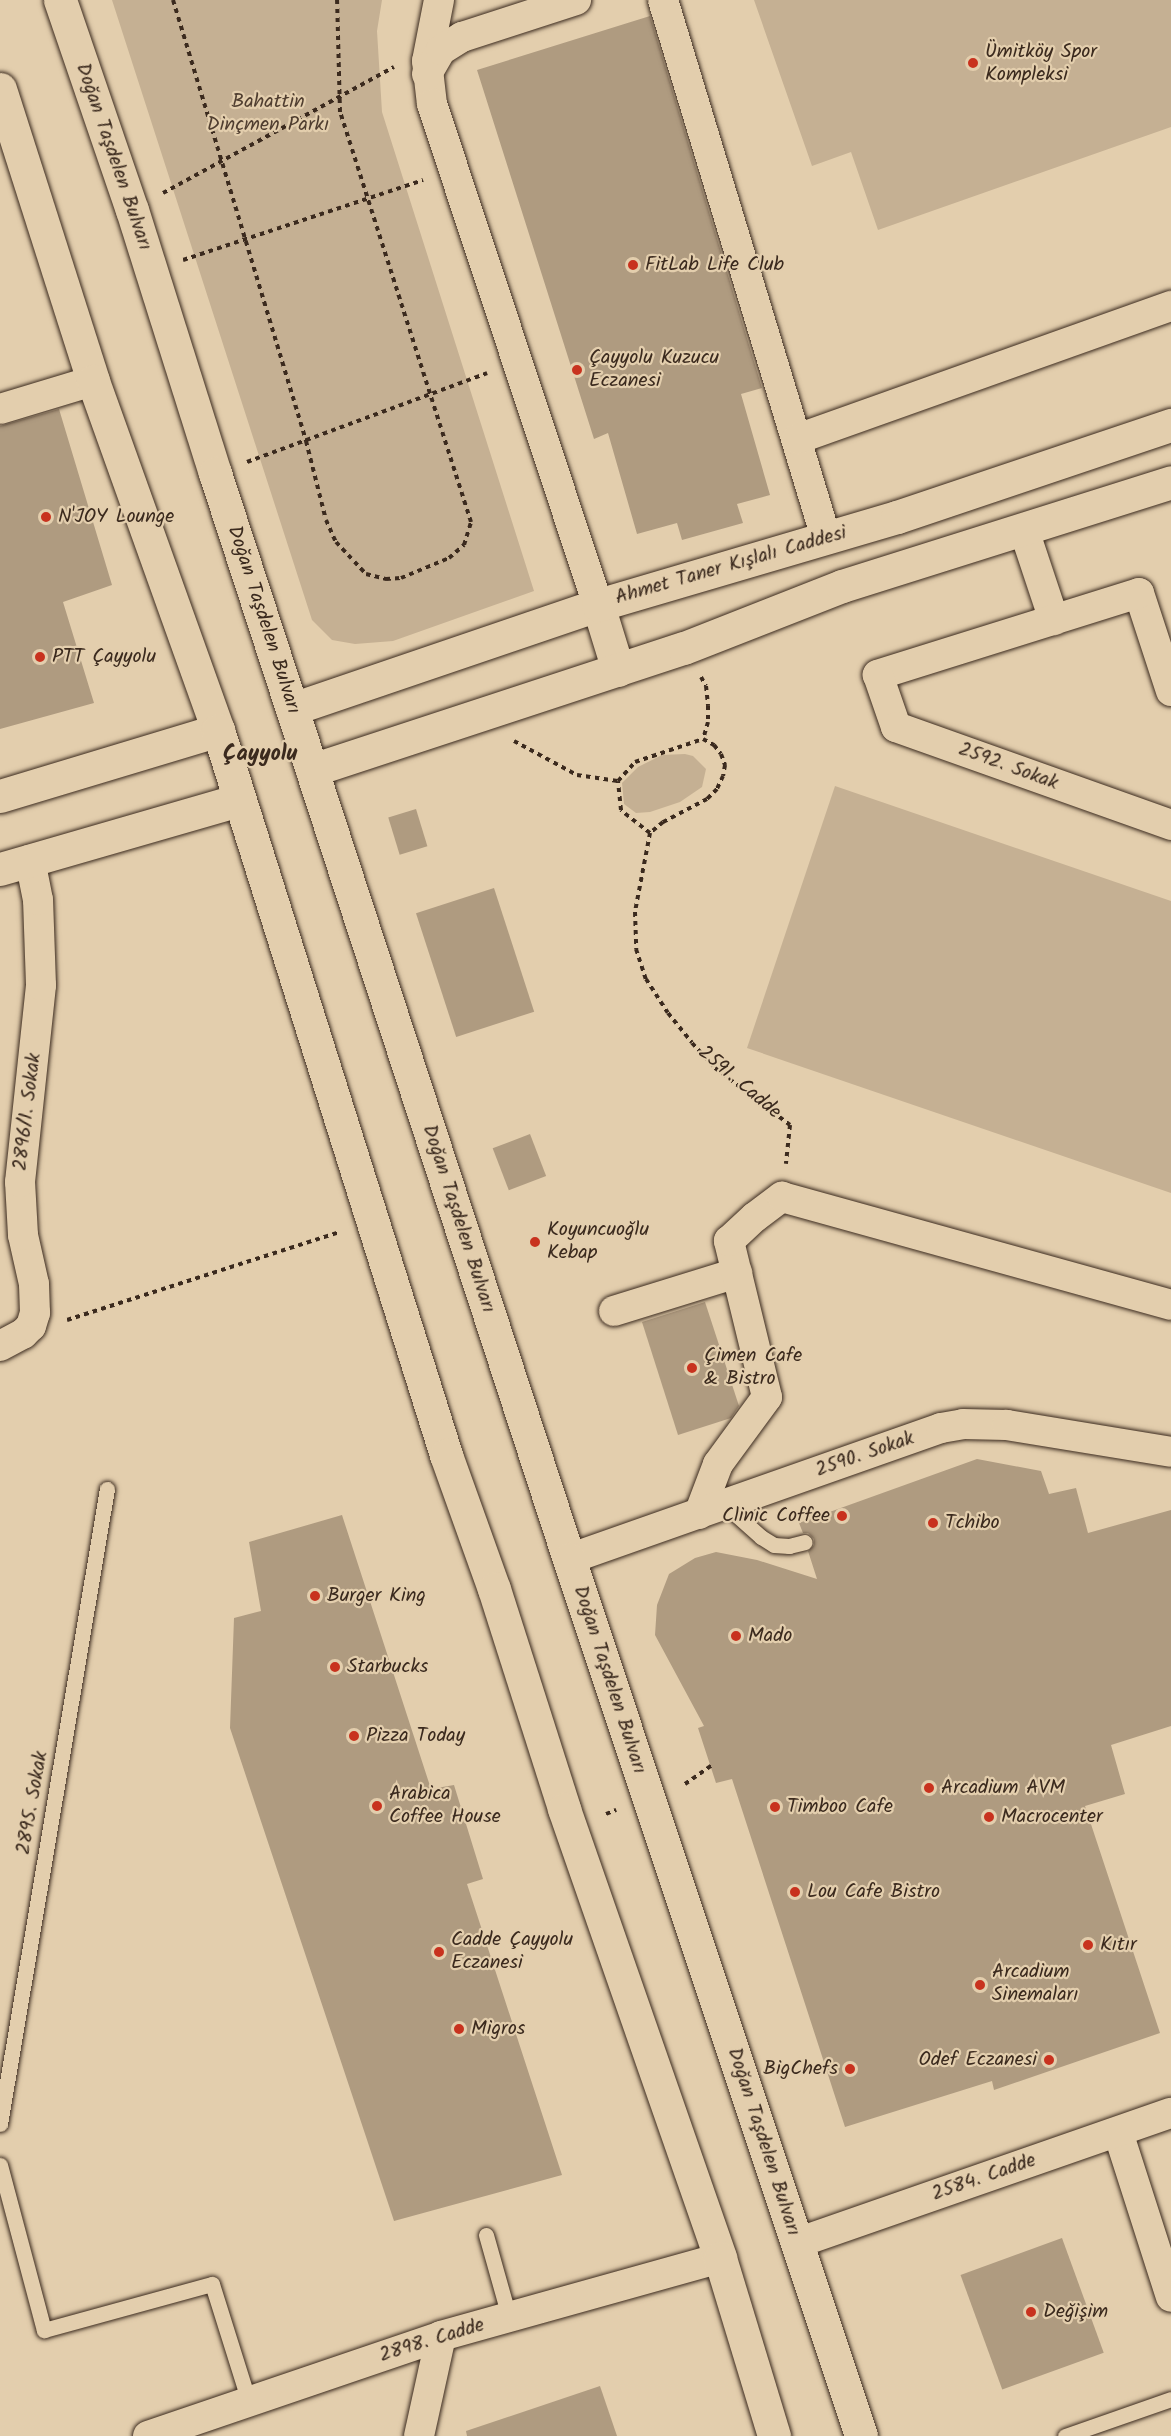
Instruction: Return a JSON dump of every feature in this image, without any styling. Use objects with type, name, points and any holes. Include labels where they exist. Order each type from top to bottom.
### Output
[{"type":"main road","name":"Doğan Taşdelen Bulvarı","points":[[60,0],[132,210],[215,473],[569,1559],[861,2436]]},
{"type":"main road","points":[[0,88],[93,381],[218,730],[446,1455],[498,1600],[564,1809],[720,2258],[774,2436]]},
{"type":"main road","name":"Ahmet Taner Kışlalı Caddesi","points":[[292,709],[598,605],[826,538],[1171,424]]},
{"type":"main road","points":[[312,770],[684,648],[842,586],[1171,482]]},
{"type":"main road","points":[[826,538],[842,586]]},
{"type":"main road","points":[[598,605],[618,670]]},
{"type":"main road","points":[[0,796],[218,730]]},
{"type":"main road","points":[[15,864],[239,800]]},
{"type":"street","points":[[439,0],[428,61],[432,104],[598,605]]},
{"type":"street","points":[[428,61],[454,40],[576,0]]},
{"type":"street","points":[[663,0],[826,538]]},
{"type":"street","points":[[797,439],[1171,306]]},
{"type":"street","points":[[0,409],[93,381]]},
{"type":"street","points":[[1024,530],[1054,620],[1139,594],[1171,691]]},
{"type":"street","name":"2592. Sokak","points":[[1054,620],[878,675],[896,727],[1171,825]]},
{"type":"street","name":"2896/1. Sokak","points":[[12,1340],[31,1326],[36,1300],[23,1235],[20,1182],[38,1033],[42,975],[38,900],[15,864]]},
{"type":"street","points":[[711,1509],[718,1464],[767,1397],[729,1241],[755,1217],[782,1197],[1171,1305]]},
{"type":"street","points":[[614,1311],[737,1273]]},
{"type":"street","name":"2590. Sokak","points":[[569,1559],[941,1428],[963,1424],[1017,1426],[1171,1452]]},
{"type":"street","name":"2584. Cadde","points":[[797,2243],[1171,2113]]},
{"type":"street","points":[[1118,2132],[1171,2297]]},
{"type":"street","name":"2898. Cadde","points":[[148,2436],[441,2336],[720,2258]]},
{"type":"street","points":[[419,2436],[441,2336]]},
{"type":"lane","name":"2895. Sokak","points":[[0,2124],[107,1489]]},
{"type":"lane","points":[[711,1509],[774,1545],[789,1546],[805,1542]]},
{"type":"lane","points":[[0,2165],[44,2330],[212,2284],[249,2402]]},
{"type":"lane","points":[[486,2235],[509,2317]]},
{"type":"lane","points":[[1065,2436],[1171,2399]]},
{"type":"path","points":[[173,0],[306,441],[326,520],[336,542],[366,574],[386,579],[401,578],[449,558],[464,545],[471,522],[340,112],[337,0]]},
{"type":"path","points":[[132,210],[340,96],[428,61]]},
{"type":"path","points":[[151,271],[453,169]]},
{"type":"path","points":[[215,473],[517,362]]},
{"type":"path","points":[[696,668],[706,686],[708,722],[703,740]]},
{"type":"path","points":[[511,739],[577,775],[618,781]]},
{"type":"path","points":[[703,740],[714,745],[724,765],[717,789],[707,799],[663,822],[650,833],[621,810],[618,781],[635,762],[703,740]]},
{"type":"path","name":"2591. Cadde","points":[[650,833],[635,912],[636,949],[646,978],[668,1013],[716,1068],[790,1125],[782,1197]]},
{"type":"path","points":[[12,1340],[371,1222]]},
{"type":"path","points":[[685,1784],[711,1766]]},
{"type":"green space","name":"Bahattin Dinçmen Parkı","points":[[112,0],[382,0],[377,31],[382,112],[534,591],[393,641],[355,644],[332,640],[312,620]]},
{"type":"green space","name":"Ümitköy Spor Kompleksi","points":[[754,0],[1171,0],[1171,127],[878,230],[851,152],[812,166]]},
{"type":"green space","points":[[662,755],[693,756],[706,769],[702,787],[680,802],[650,812],[636,813],[624,804],[622,783],[638,767]]},
{"type":"green space","points":[[835,786],[1171,901],[1171,1193],[747,1048]]},
{"type":"building","name":"FitLab Life Club","points":[[650,16],[762,388],[741,394],[770,495],[737,504],[743,523],[682,540],[677,523],[637,534],[608,433],[594,439],[477,70]]},
{"type":"building","name":"N'JOY Lounge","points":[[59,409],[112,585],[63,602],[94,703],[0,729],[0,426]]},
{"type":"building","points":[[416,809],[427,846],[400,855],[388,817]]},
{"type":"building","points":[[494,888],[534,1012],[456,1037],[416,913]]},
{"type":"building","points":[[530,1134],[546,1176],[509,1190],[493,1148]]},
{"type":"building","name":"Çimen Cafe & Bistro","points":[[705,1302],[739,1406],[731,1418],[678,1435],[642,1322]]},
{"type":"building","name":"Arcadium AVM","points":[[977,1459],[1041,1471],[1049,1494],[1076,1488],[1088,1533],[1171,1510],[1171,1726],[1111,1745],[1125,1794],[1085,1806],[1160,2033],[994,2090],[992,2081],[845,2127],[732,1779],[716,1783],[698,1728],[704,1726],[655,1635],[657,1605],[669,1574],[695,1558],[716,1552],[757,1560],[817,1579],[808,1551],[814,1545],[814,1539],[808,1533],[803,1533],[799,1523]]},
{"type":"building","points":[[342,1515],[431,1789],[454,1785],[483,1879],[467,1884],[562,2175],[394,2221],[230,1728],[234,1618],[261,1611],[249,1542]]},
{"type":"building","name":"Değişim","points":[[1062,2238],[1104,2353],[1002,2390],[961,2275]]},
{"type":"building","points":[[600,2386],[617,2436],[467,2436],[466,2431]]},
{"type":"place","name":"Ümitköy Spor Kompleksi","points":[[973,63]]},
{"type":"place","name":"FitLab Life Club","points":[[633,265]]},
{"type":"place","name":"Çayyolu Kuzucu Eczanesi","points":[[577,370]]},
{"type":"place","name":"N'JOY Lounge","points":[[46,517]]},
{"type":"place","name":"PTT Çayyolu","points":[[40,657]]},
{"type":"place","name":"Koyuncuoğlu Kebap","points":[[535,1242]]},
{"type":"place","name":"Çimen Cafe & Bistro","points":[[692,1368]]},
{"type":"place","name":"Clinic Coffee","points":[[842,1516]]},
{"type":"place","name":"Tchibo","points":[[933,1523]]},
{"type":"place","name":"Burger King","points":[[315,1596]]},
{"type":"place","name":"Mado","points":[[736,1636]]},
{"type":"place","name":"Starbucks","points":[[335,1667]]},
{"type":"place","name":"Pizza Today","points":[[354,1736]]},
{"type":"place","name":"Arcadium AVM","points":[[929,1788]]},
{"type":"place","name":"Arabica Coffee House","points":[[377,1806]]},
{"type":"place","name":"Timboo Cafe","points":[[775,1807]]},
{"type":"place","name":"Macrocenter","points":[[989,1817]]},
{"type":"place","name":"Lou Cafe Bistro","points":[[795,1892]]},
{"type":"place","name":"Kıtır","points":[[1088,1945]]},
{"type":"place","name":"Cadde Çayyolu Eczanesi","points":[[439,1952]]},
{"type":"place","name":"Arcadium Sinemaları","points":[[980,1985]]},
{"type":"place","name":"Migros","points":[[459,2029]]},
{"type":"place","name":"Odef Eczanesi","points":[[1049,2060]]},
{"type":"place","name":"BigChefs","points":[[850,2069]]},
{"type":"place","name":"Değişim","points":[[1031,2312]]},
{"type":"district","name":"Çayyolu","points":[[260,755]]}]
